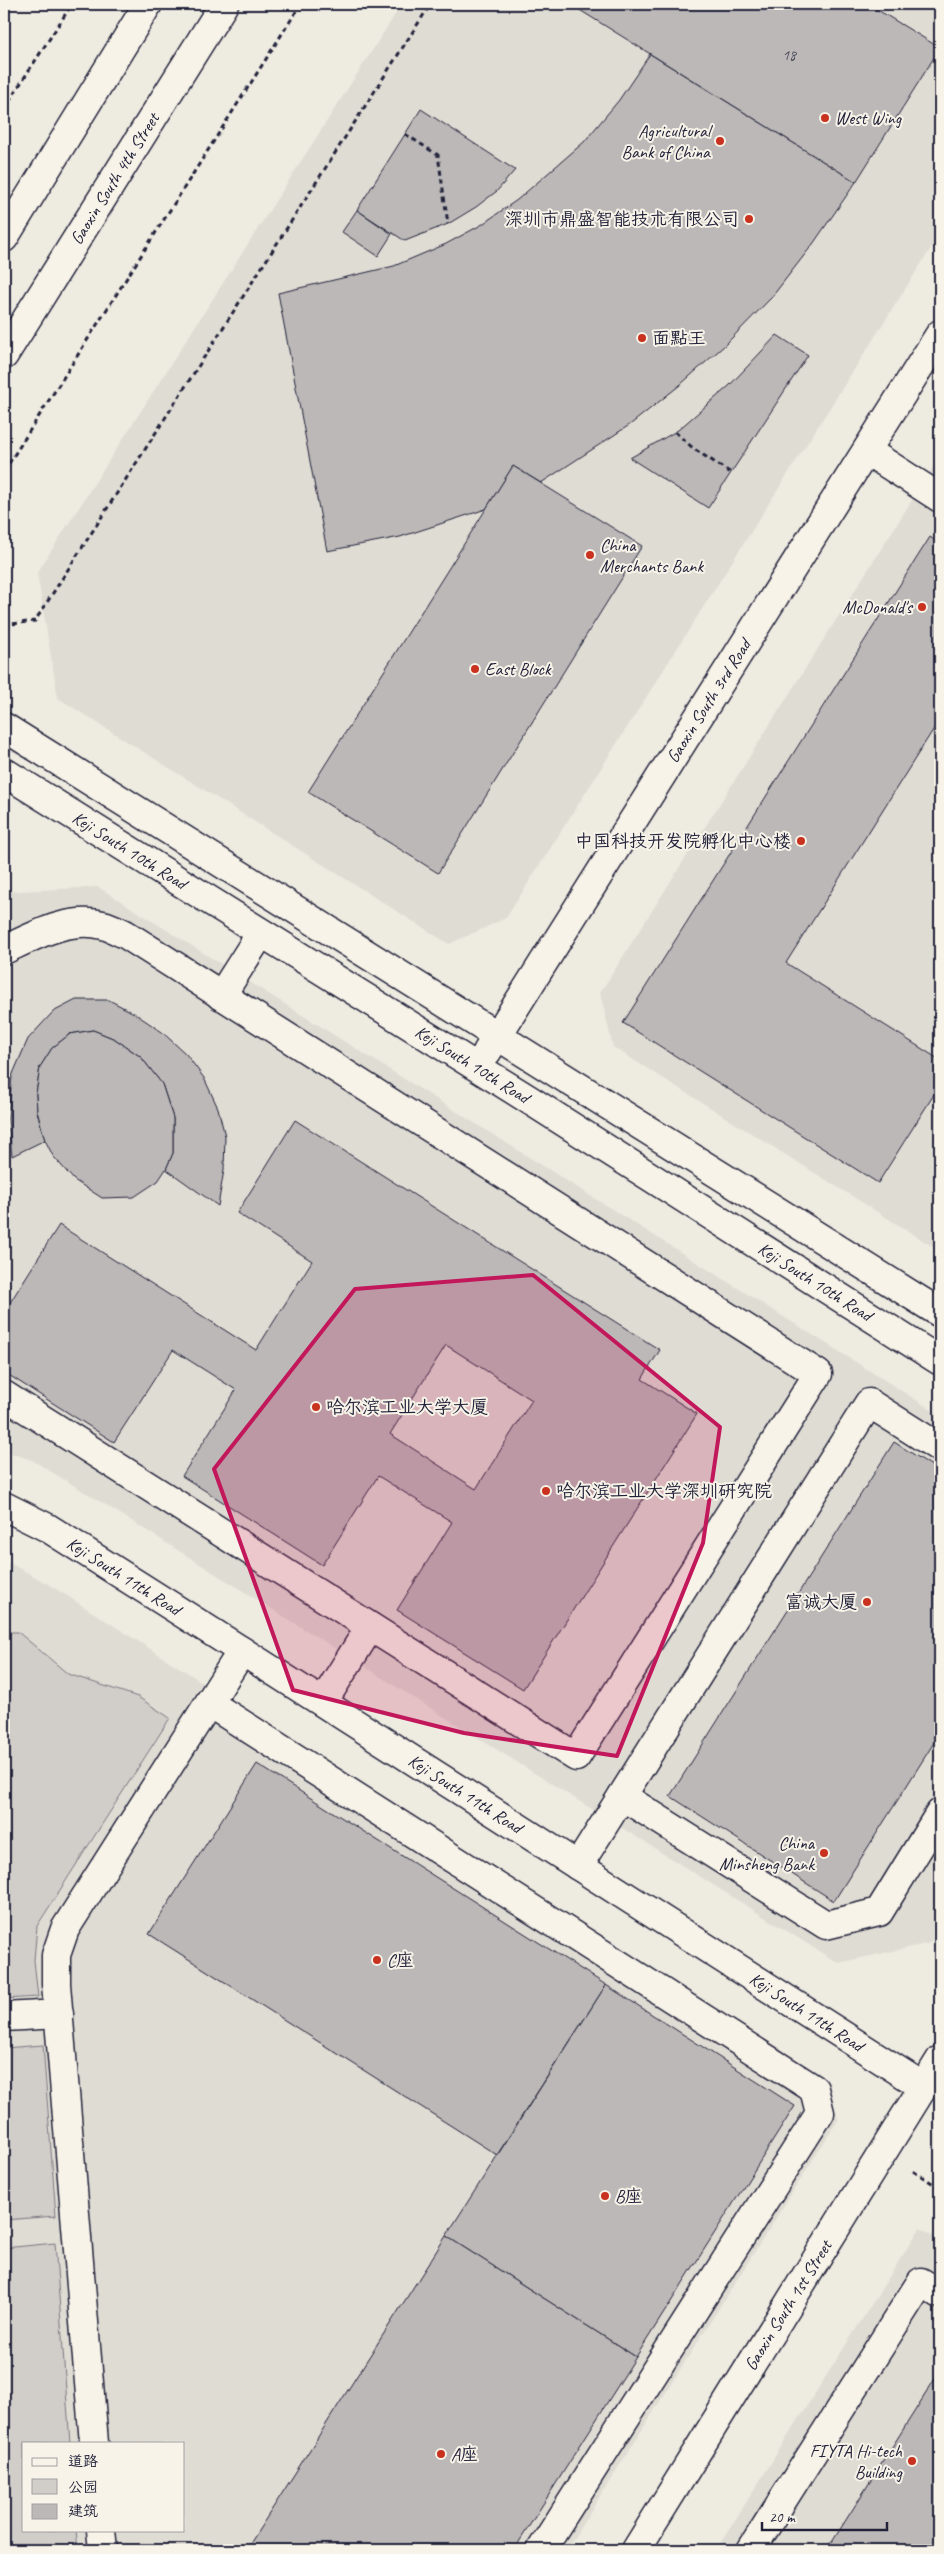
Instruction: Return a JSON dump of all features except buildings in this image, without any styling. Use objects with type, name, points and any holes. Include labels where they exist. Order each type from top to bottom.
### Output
[{"type":"street","points":[[4,238],[148,4]]},
{"type":"street","name":"Gaoxin South 4th Street","points":[[4,355],[224,4]]},
{"type":"street","name":"Gaoxin South 3rd Road","points":[[477,1068],[940,334]]},
{"type":"street","points":[[867,451],[940,498]]},
{"type":"street","name":"Keji South 10th Road","points":[[4,727],[940,1313]]},
{"type":"street","name":"Keji South 10th Road","points":[[4,772],[940,1361]]},
{"type":"street","points":[[4,950],[43,932],[76,923],[103,925],[125,934],[818,1374],[576,1757],[4,1395]]},
{"type":"street","points":[[221,996],[260,933]]},
{"type":"street","points":[[578,1866],[869,1403],[940,1448]]},
{"type":"street","name":"Keji South 11th Road","points":[[4,1506],[48,1528],[242,1650],[924,2087]]},
{"type":"street","points":[[323,1702],[370,1627]]},
{"type":"street","points":[[94,2442],[59,2014],[56,1954],[65,1929],[242,1650]]},
{"type":"street","points":[[209,1703],[814,2089],[820,2113],[541,2550]]},
{"type":"street","points":[[622,1796],[826,1925],[879,1912],[940,1813]]},
{"type":"street","points":[[4,2017],[59,2014]]},
{"type":"street","name":"Gaoxin South 1st Street","points":[[636,2550],[940,2060]]},
{"type":"street","points":[[751,2550],[921,2282],[940,2294]]},
{"type":"street","points":[[101,2532],[103,2550]]},
{"type":"path","points":[[4,109],[72,4]]},
{"type":"path","points":[[4,471],[301,4]]},
{"type":"path","points":[[421,4],[428,8]]},
{"type":"path","points":[[4,625],[36,621],[431,4]]},
{"type":"path","points":[[405,134],[438,155],[448,224]]},
{"type":"path","points":[[675,432],[694,449],[731,473]]},
{"type":"highlighted area","points":[[533,1275],[720,1427],[703,1543],[617,1756],[464,1733],[293,1690],[214,1469],[355,1289]]},
{"type":"shaded area","points":[[402,4],[940,4],[940,234],[506,918],[449,944],[58,698],[37,573]]},
{"type":"shaded area","points":[[940,456],[940,1251],[613,1047],[600,993]]},
{"type":"shaded area","points":[[98,887],[940,1415],[940,1926],[930,1943],[838,1963],[93,1497],[32,1460],[4,1451],[4,892]]},
{"type":"shaded area","points":[[4,1560],[50,1585],[829,2082],[838,2120],[566,2550],[4,2550]]},
{"type":"shaded area","points":[[920,2228],[940,2240],[940,2550],[716,2550]]},
{"type":"green space","points":[[4,1632],[18,1632],[68,1674],[138,1697],[170,1718],[37,1926],[34,1960],[38,1997],[4,1999]]},
{"type":"green space","points":[[43,2045],[56,2216],[4,2220],[4,2048]]},
{"type":"green space","points":[[55,2243],[70,2442],[22,2442],[22,2532],[76,2532],[78,2550],[4,2550],[4,2248]]},
{"type":"place","name":"West Wing","points":[[825,118]]},
{"type":"place","name":"Agricultural Bank of China","points":[[720,141]]},
{"type":"place","name":"深圳市鼎盛智能技术有限公司","points":[[749,219]]},
{"type":"place","name":"面點王","points":[[642,338]]},
{"type":"place","name":"China Merchants Bank","points":[[590,555]]},
{"type":"place","name":"McDonald's","points":[[922,607]]},
{"type":"place","name":"East Block","points":[[475,669]]},
{"type":"place","name":"中国科技开发院孵化中心楼","points":[[801,841]]},
{"type":"place","name":"哈尔滨工业大学大厦","points":[[316,1407]]},
{"type":"place","name":"哈尔滨工业大学深圳研究院","points":[[546,1491]]},
{"type":"place","name":"富诚大厦","points":[[867,1602]]},
{"type":"place","name":"China Minsheng Bank","points":[[824,1853]]},
{"type":"place","name":"C座","points":[[377,1960]]},
{"type":"place","name":"B座","points":[[605,2196]]},
{"type":"place","name":"A座","points":[[441,2454]]},
{"type":"place","name":"FIYTA Hi-tech Building","points":[[912,2461]]}]
